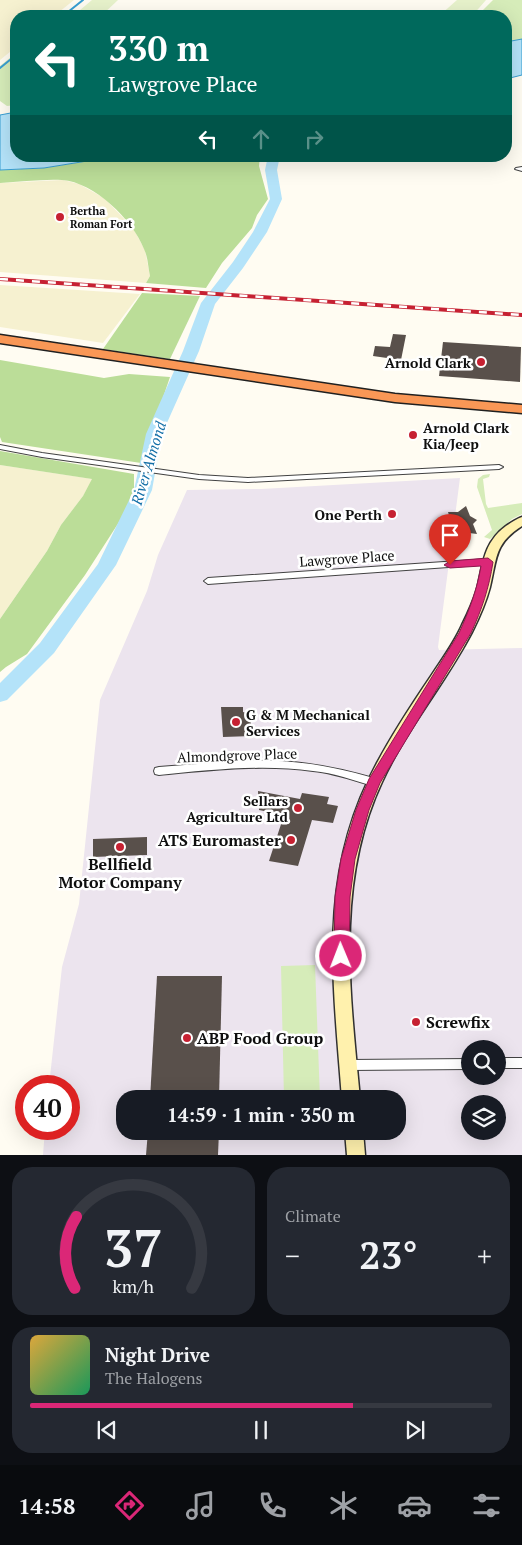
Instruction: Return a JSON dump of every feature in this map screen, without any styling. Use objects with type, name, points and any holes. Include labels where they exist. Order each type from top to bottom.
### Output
[{"type":"highway","points":[[0,339],[393,406],[522,417]]},
{"type":"highway","points":[[0,349],[143,364]]},
{"type":"highway","points":[[218,376],[395,398],[522,409]]},
{"type":"street","points":[[0,446],[42,456],[199,477],[248,480],[499,467]]},
{"type":"street","points":[[350,1090],[340,942],[348,859],[357,824],[373,782],[465,633],[476,609],[495,543],[508,530],[522,522]]},
{"type":"street","name":"Lawgrove Place","points":[[208,581],[488,562]]},
{"type":"street","name":"Almondgrove Place","points":[[159,771],[229,765],[276,764],[316,768],[373,782]]},
{"type":"street","points":[[506,1063],[522,1063]]},
{"type":"street","points":[[349,1065],[461,1064]]},
{"type":"street","points":[[355,1140],[356,1155]]},
{"type":"shaded area","points":[[0,0],[74,0],[62,10],[10,10],[10,52],[0,60]]},
{"type":"shaded area","points":[[63,180],[79,184],[104,198],[133,228],[145,250],[150,276],[146,283],[0,272],[0,183]]},
{"type":"shaded area","points":[[0,285],[140,294],[103,343],[0,327]]},
{"type":"shaded area","points":[[0,465],[93,479],[61,525],[47,551],[0,619]]},
{"type":"shaded area","points":[[460,478],[439,650],[522,648],[522,1155],[43,1155],[44,1140],[80,1140],[80,1075],[50,1075],[62,967],[79,904],[100,700],[147,591],[158,555],[187,490],[261,489]]},
{"type":"green space","points":[[92,0],[118,0],[107,10],[80,10]]},
{"type":"green space","points":[[457,0],[486,0],[477,10],[446,10]]},
{"type":"green space","points":[[493,0],[522,0],[522,39],[512,41],[512,10],[483,10]]},
{"type":"green space","points":[[10,58],[10,106],[7,106],[0,101],[0,66]]},
{"type":"green space","points":[[81,162],[259,162],[268,199],[257,215],[252,228],[222,263],[206,288],[146,283],[150,276],[148,262],[139,238],[122,215],[99,195],[74,182],[62,180],[0,183],[0,170],[44,168]]},
{"type":"green space","points":[[142,293],[200,296],[170,359],[103,349]]},
{"type":"green space","points":[[0,360],[104,378],[129,374],[170,377],[141,463],[2,442],[0,437]]},
{"type":"green space","points":[[0,451],[134,474],[134,495],[130,505],[85,575],[27,654],[0,672],[0,619],[47,551],[61,525],[83,496],[92,479],[0,465]]},
{"type":"green space","points":[[490,474],[489,477],[483,479],[488,508],[522,503],[522,514],[512,519],[490,539],[484,537],[492,530],[477,487],[478,479],[483,475]]},
{"type":"green space","points":[[315,965],[320,1090],[284,1090],[281,966]]},
{"type":"water","points":[[522,39],[522,75],[512,78],[512,41]]},
{"type":"water","points":[[10,113],[10,162],[81,162],[44,168],[0,170],[0,115]]},
{"type":"building","points":[[393,334],[406,335],[401,360],[373,356],[375,346],[390,347]]},
{"type":"building","name":"Arnold Clark","points":[[443,342],[521,347],[520,382],[439,376]]},
{"type":"building","points":[[466,506],[470,516],[477,520],[473,524],[477,534],[454,531],[448,512],[458,512]]},
{"type":"building","name":"G & M Mechanical Services","points":[[221,707],[243,707],[243,712],[250,714],[252,736],[223,737]]},
{"type":"building","points":[[258,791],[300,799],[302,793],[329,797],[327,804],[338,806],[333,823],[312,820],[298,866],[269,861],[284,815],[259,810]]},
{"type":"building","name":"Bellfield Motor Company","points":[[147,837],[147,855],[93,857],[93,839]]},
{"type":"building","name":"ABP Food Group","points":[[157,976],[222,976],[219,1090],[151,1090]]},
{"type":"building","points":[[147,1140],[219,1140],[218,1155],[146,1155]]},
{"type":"waterway","points":[[70,10],[83,0]]},
{"type":"waterway","points":[[0,68],[10,60]]},
{"type":"waterway","name":"River Almond","points":[[0,695],[47,648],[107,565],[143,490],[154,434],[191,351],[208,303],[238,265],[260,232],[276,199],[271,170],[273,162]]},
{"type":"railway","points":[[0,279],[522,315]]},
{"type":"place","name":"Bertha Roman Fort","points":[[60,217]]},
{"type":"place","name":"Arnold Clark","points":[[481,362]]},
{"type":"place","name":"Arnold Clark Kia/Jeep","points":[[413,435]]},
{"type":"place","name":"One Perth","points":[[392,514]]},
{"type":"place","name":"G & M Mechanical Services","points":[[236,722]]},
{"type":"place","name":"Sellars Agriculture Ltd","points":[[298,808]]},
{"type":"place","name":"ATS Euromaster","points":[[291,840]]},
{"type":"place","name":"Bellfield Motor Company","points":[[120,847]]},
{"type":"place","name":"Screwfix","points":[[416,1022]]},
{"type":"place","name":"ABP Food Group","points":[[187,1038]]},
{"type":"route","points":[[341,956],[340,935],[348,859],[362,810],[373,782],[465,633],[476,609],[488,562],[450,565]]}]
